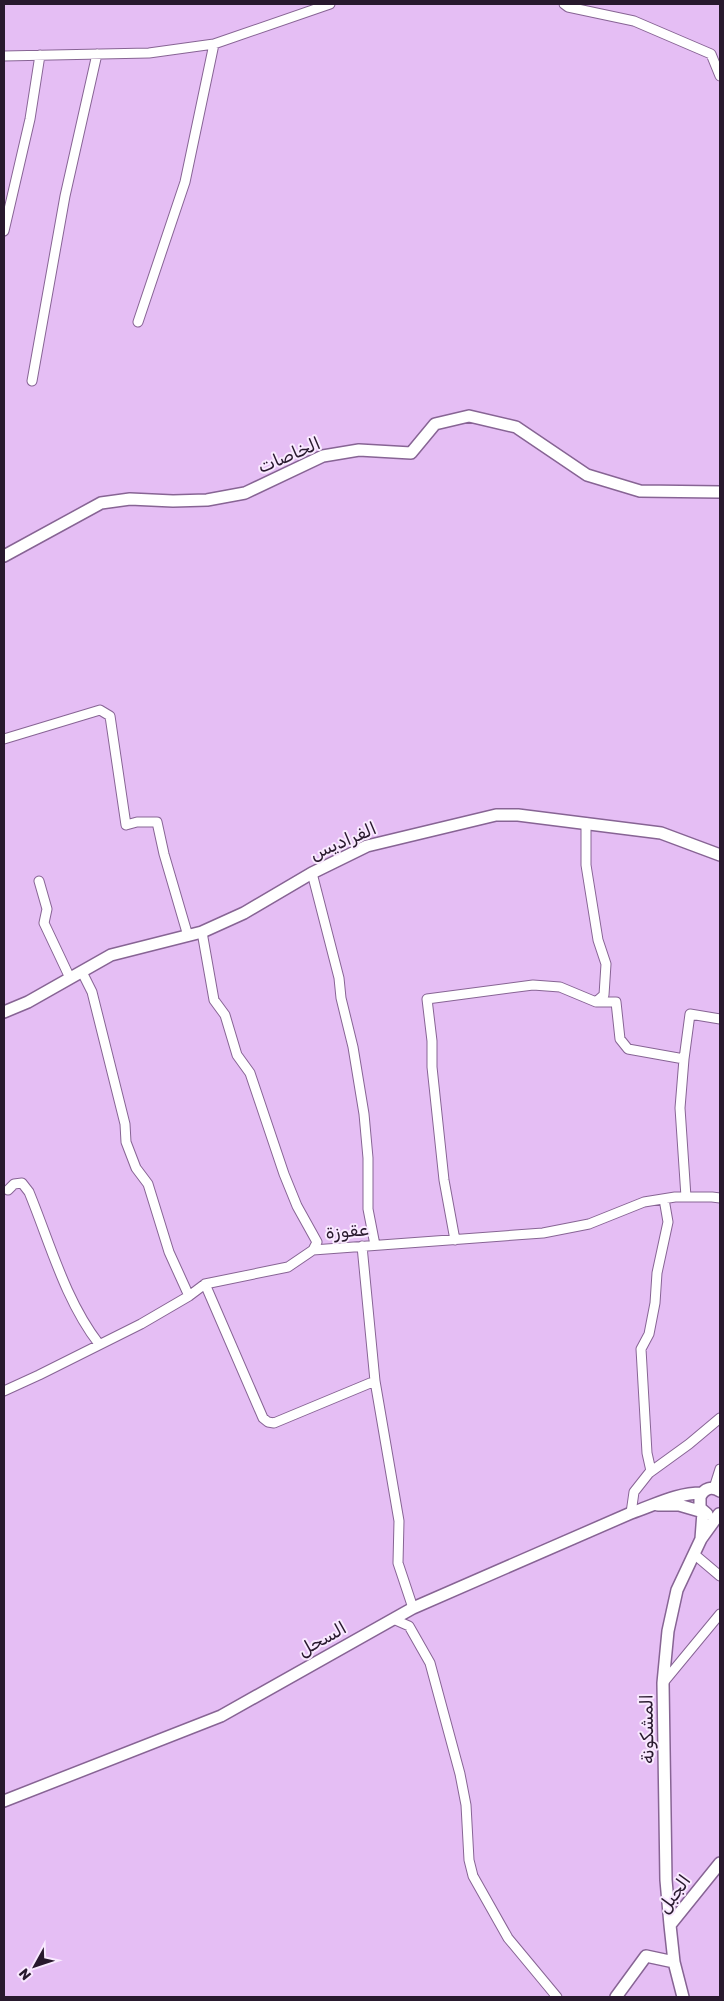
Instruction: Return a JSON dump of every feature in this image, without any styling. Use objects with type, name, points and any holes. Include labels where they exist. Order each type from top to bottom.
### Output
[{"type":"street","points":[[4,56],[149,53],[214,44],[330,4]]},
{"type":"street","points":[[564,4],[568,7],[634,21],[711,54],[720,76]]},
{"type":"street","points":[[138,322],[185,182],[214,44]]},
{"type":"street","points":[[32,380],[65,196],[97,54]]},
{"type":"street","points":[[4,231],[30,119],[40,55]]},
{"type":"street","name":"الخاصات","points":[[4,556],[101,503],[130,499],[173,502],[207,500],[245,493],[322,456],[359,450],[411,454],[435,424],[469,416],[516,427],[587,475],[640,491],[720,492]]},
{"type":"street","points":[[4,739],[100,710],[110,716],[126,825],[137,822],[158,822],[164,854],[188,936]]},
{"type":"street","name":"الفراديس","points":[[4,1012],[28,1002],[111,955],[202,932],[244,913],[312,873],[367,846],[496,815],[518,815],[661,833],[720,855]]},
{"type":"street","points":[[586,823],[586,865],[598,940],[606,964],[604,995],[596,1002]]},
{"type":"street","points":[[312,873],[339,978],[341,998],[354,1047],[364,1114],[368,1158],[368,1209],[375,1245]]},
{"type":"street","points":[[39,881],[46,909],[44,923],[70,978]]},
{"type":"street","points":[[202,932],[214,1000],[225,1015],[237,1055],[250,1073],[284,1174],[297,1206],[317,1242],[313,1250]]},
{"type":"street","points":[[82,972],[92,992],[121,1108],[126,1142],[136,1168],[148,1184],[169,1252],[189,1296]]},
{"type":"street","points":[[455,1240],[444,1180],[432,1067],[432,1041],[426,999],[533,986],[560,987],[596,1002],[616,1002],[620,1040],[628,1049],[684,1059]]},
{"type":"street","points":[[686,1197],[680,1108],[690,1014],[720,1019]]},
{"type":"street","points":[[8,1190],[14,1184],[22,1183],[29,1192],[56,1264],[88,1330],[99,1344]]},
{"type":"street","name":"عقوزة","points":[[4,1391],[141,1324],[189,1296],[205,1284],[288,1266],[313,1250],[544,1234],[588,1224],[644,1202],[686,1197],[720,1198]]},
{"type":"street","points":[[651,1471],[647,1452],[641,1349],[649,1334],[655,1303],[656,1272],[668,1222],[664,1199]]},
{"type":"street","points":[[362,1246],[375,1381],[399,1521],[398,1563],[412,1608]]},
{"type":"street","points":[[205,1284],[263,1418],[268,1422],[274,1423],[375,1381]]},
{"type":"street","points":[[631,1513],[634,1492],[651,1471],[689,1444],[720,1418]]},
{"type":"street","points":[[657,1505],[672,1497],[687,1493],[702,1493],[705,1490],[718,1489],[720,1469]]},
{"type":"street","points":[[701,1539],[703,1512],[699,1501],[702,1493]]},
{"type":"street","points":[[657,1505],[679,1505],[712,1516],[720,1514]]},
{"type":"street","name":"السحل","points":[[4,1801],[221,1716],[412,1608],[631,1513],[657,1505]]},
{"type":"street","points":[[701,1539],[720,1514]]},
{"type":"street","name":"المشكونة","points":[[670,1925],[666,1880],[663,1683],[668,1631],[677,1590],[701,1539]]},
{"type":"street","points":[[694,1554],[720,1576]]},
{"type":"street","points":[[663,1683],[720,1614]]},
{"type":"street","points":[[393,1619],[409,1626],[430,1663],[466,1804],[469,1860],[473,1876],[508,1938],[557,1997]]},
{"type":"street","name":"الجبل","points":[[683,1997],[674,1962],[670,1925],[720,1863]]},
{"type":"street","points":[[616,1997],[646,1956],[674,1962]]}]
